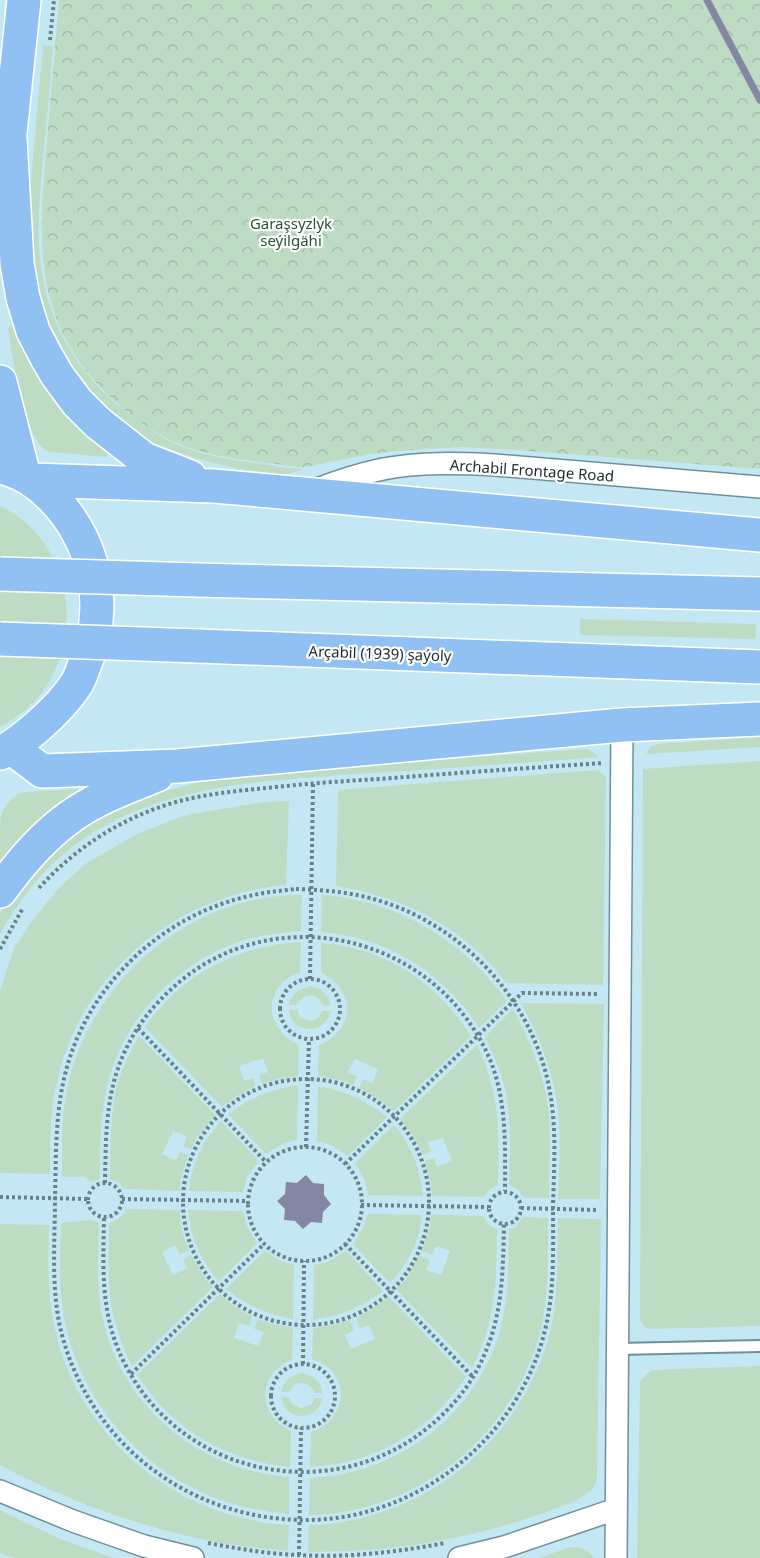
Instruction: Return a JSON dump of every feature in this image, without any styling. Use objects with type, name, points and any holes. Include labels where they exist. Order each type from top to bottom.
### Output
[{"type":"main road","points":[[0,213],[24,0]]},
{"type":"main road","points":[[10,139],[17,263],[23,298],[33,331],[57,375],[77,402],[98,423],[144,459],[214,486]]},
{"type":"main road","points":[[0,382],[18,474],[60,505],[81,536],[94,572],[98,609],[92,647],[78,681],[55,712],[3,753],[42,771],[178,766],[622,725],[760,719]]},
{"type":"main road","points":[[18,474],[307,493],[760,535]]},
{"type":"main road","points":[[0,574],[760,594]]},
{"type":"main road","name":"Arçabil (1939) şaýoly","points":[[0,639],[760,667]]},
{"type":"main road","points":[[14,897],[38,844],[70,817],[109,795],[178,766]]},
{"type":"street","name":"Archabil Frontage Road","points":[[307,493],[339,480],[385,469],[461,463],[760,487]]},
{"type":"street","points":[[616,1558],[622,725]]},
{"type":"street","points":[[3,1491],[73,1521],[144,1545],[199,1551]]},
{"type":"street","points":[[457,1550],[504,1547],[616,1509]]},
{"type":"lane","points":[[617,1349],[760,1346]]},
{"type":"path","points":[[50,40],[54,0]]},
{"type":"path","points":[[33,895],[70,857],[93,840],[143,814],[199,796],[313,783],[603,763],[606,771]]},
{"type":"path","points":[[310,979],[313,783]]},
{"type":"path","points":[[312,890],[354,894],[408,911],[458,941],[480,960],[499,981],[530,1030],[549,1084],[555,1142],[550,1306],[536,1361],[524,1388],[508,1412],[471,1456],[424,1489],[397,1502],[370,1511],[342,1517],[299,1520],[255,1515],[200,1498],[174,1484],[129,1449],[109,1428],[93,1404],[68,1353],[55,1296],[54,1268],[59,1104],[64,1075],[73,1048],[100,997],[138,954],[160,935],[185,920],[239,898],[267,892],[312,890]]},
{"type":"path","points":[[0,949],[17,917],[14,897]]},
{"type":"path","points":[[105,1183],[108,1105],[114,1080],[123,1056],[149,1011],[187,975],[232,950],[257,942],[311,937],[361,944],[385,953],[430,980],[466,1017],[491,1062],[499,1087],[504,1113],[505,1191]]},
{"type":"path","points":[[310,979],[328,985],[334,992],[340,1010],[334,1028],[327,1034],[309,1040],[300,1038],[285,1027],[279,1009],[285,991],[292,985],[310,979]]},
{"type":"path","points":[[345,1164],[522,993],[606,994]]},
{"type":"path","points":[[138,1028],[266,1162]]},
{"type":"path","points":[[306,1147],[309,1040]]},
{"type":"path","points":[[308,1080],[348,1087],[367,1095],[384,1107],[410,1138],[420,1155],[429,1195],[428,1215],[418,1254],[407,1272],[390,1291],[380,1301],[343,1319],[323,1324],[303,1325],[283,1323],[263,1317],[228,1297],[219,1288],[201,1267],[192,1249],[186,1229],[183,1200],[187,1170],[194,1150],[204,1133],[221,1114],[250,1093],[269,1085],[308,1080]]},
{"type":"path","points":[[306,1147],[332,1154],[345,1164],[359,1185],[362,1212],[358,1225],[345,1244],[330,1255],[317,1260],[304,1261],[277,1254],[264,1244],[251,1223],[248,1201],[252,1183],[266,1162],[292,1148],[306,1147]]},
{"type":"path","points":[[105,1183],[117,1189],[122,1199],[117,1213],[104,1218],[92,1212],[88,1207],[88,1199],[93,1188],[105,1183]]},
{"type":"path","points":[[505,1191],[516,1196],[521,1208],[516,1219],[504,1224],[493,1219],[488,1207],[494,1196],[505,1191]]},
{"type":"path","points":[[0,1197],[88,1199]]},
{"type":"path","points":[[122,1199],[248,1201]]},
{"type":"path","points":[[362,1205],[488,1207]]},
{"type":"path","points":[[521,1208],[605,1210]]},
{"type":"path","points":[[104,1218],[104,1297],[109,1322],[117,1347],[142,1392],[178,1430],[223,1456],[273,1471],[300,1472],[325,1472],[351,1467],[399,1448],[421,1434],[459,1398],[485,1354],[494,1329],[500,1304],[504,1224]]},
{"type":"path","points":[[131,1374],[264,1244]]},
{"type":"path","points":[[345,1244],[473,1377]]},
{"type":"path","points":[[303,1364],[304,1261]]},
{"type":"path","points":[[303,1364],[313,1366],[329,1378],[334,1387],[335,1397],[333,1407],[321,1423],[301,1428],[292,1427],[283,1422],[272,1406],[270,1395],[272,1385],[284,1370],[293,1365],[303,1364]]},
{"type":"path","points":[[299,1555],[301,1428]]},
{"type":"path","points":[[199,1551],[254,1551],[299,1555],[457,1550]]},
{"type":"green space","name":"Garaşsyzlyk seýilgähi","points":[[59,0],[760,0],[760,469],[461,447],[370,454],[297,467],[206,453],[177,443],[150,429],[110,397],[84,368],[66,339],[53,309],[46,278],[42,245],[42,212]]},
{"type":"green space","points":[[43,45],[53,46],[40,200],[41,267],[52,313],[73,354],[86,373],[118,406],[171,442],[214,456],[304,469],[285,475],[240,469],[198,459],[153,443],[114,417],[83,387],[49,333],[30,267],[29,201]]},
{"type":"green space","points":[[11,325],[54,399],[66,414],[106,450],[107,457],[49,452],[40,445],[26,415],[21,396],[8,328]]},
{"type":"green space","points":[[0,506],[23,521],[41,540],[55,562],[63,586],[67,612],[65,638],[58,664],[45,688],[25,710],[0,727]]},
{"type":"green space","points":[[580,619],[756,624],[755,639],[580,635]]},
{"type":"green space","points":[[760,737],[760,747],[646,754],[652,746],[658,744]]},
{"type":"green space","points":[[588,749],[599,757],[292,779],[211,789],[172,799],[134,812],[98,830],[65,853],[29,890],[0,934],[0,916],[5,904],[58,846],[107,814],[151,796],[245,773]]},
{"type":"green space","points":[[760,761],[760,1326],[650,1329],[643,1325],[640,1318],[643,769]]},
{"type":"green space","points":[[598,770],[606,777],[603,985],[506,983],[472,946],[431,918],[385,898],[336,886],[338,790]]},
{"type":"green space","points":[[85,790],[18,843],[0,863],[1,815],[13,798],[24,792]]},
{"type":"green space","points":[[289,801],[286,885],[246,892],[209,904],[174,921],[142,944],[114,970],[91,1001],[72,1036],[59,1074],[52,1111],[50,1174],[0,1173],[0,991],[14,948],[33,920],[58,889],[85,864],[137,834],[186,815],[264,802]]},
{"type":"green space","points":[[302,895],[301,931],[265,935],[230,945],[189,968],[154,998],[126,1036],[109,1079],[102,1116],[100,1179],[92,1182],[84,1177],[62,1177],[64,1113],[70,1076],[84,1039],[103,1005],[127,974],[156,947],[189,925],[224,909],[262,898]]},
{"type":"green space","points":[[322,895],[376,905],[426,927],[449,942],[470,960],[490,979],[507,1001],[479,1028],[449,990],[412,961],[369,941],[321,932]]},
{"type":"green space","points":[[301,942],[300,972],[279,987],[273,997],[272,1008],[273,1018],[279,1029],[287,1038],[299,1045],[298,1076],[262,1084],[259,1075],[268,1072],[263,1058],[239,1066],[244,1081],[253,1078],[256,1086],[222,1107],[145,1027],[176,992],[213,966],[255,949]]},
{"type":"green space","points":[[321,943],[367,952],[407,971],[442,999],[471,1036],[394,1111],[359,1088],[363,1079],[372,1083],[378,1069],[355,1059],[348,1072],[357,1077],[353,1085],[318,1076],[319,1045],[340,1030],[347,1009],[346,999],[341,989],[321,973]]},
{"type":"green space","points":[[311,986],[329,998],[331,1006],[323,1005],[317,998],[310,995],[303,998],[297,1005],[289,1005],[297,992]]},
{"type":"green space","points":[[521,1003],[604,1004],[600,1199],[558,1199],[560,1155],[556,1097],[545,1055]]},
{"type":"green space","points":[[513,1009],[536,1060],[547,1100],[550,1135],[549,1198],[524,1198],[517,1189],[509,1185],[510,1135],[507,1097],[485,1037]]},
{"type":"green space","points":[[289,1010],[297,1010],[300,1017],[310,1021],[316,1019],[322,1011],[331,1011],[328,1019],[322,1024],[309,1029],[296,1024]]},
{"type":"green space","points":[[139,1036],[215,1115],[196,1139],[191,1150],[183,1146],[187,1137],[173,1131],[162,1154],[176,1160],[180,1152],[188,1155],[181,1178],[180,1191],[124,1189],[118,1182],[110,1179],[111,1129],[116,1091],[123,1068]]},
{"type":"green space","points":[[477,1045],[491,1081],[497,1114],[498,1185],[491,1188],[483,1197],[432,1196],[425,1161],[434,1158],[437,1167],[452,1161],[443,1138],[428,1142],[431,1152],[423,1155],[413,1136],[400,1119]]},
{"type":"green space","points":[[298,1085],[297,1140],[282,1144],[266,1154],[228,1114],[261,1095]]},
{"type":"green space","points":[[318,1086],[355,1097],[387,1117],[348,1156],[331,1145],[317,1141]]},
{"type":"green space","points":[[221,1121],[259,1161],[247,1177],[243,1192],[189,1191],[192,1171],[199,1153]]},
{"type":"green space","points":[[394,1125],[414,1158],[423,1196],[368,1195],[365,1180],[355,1163]]},
{"type":"green space","points":[[126,1209],[180,1210],[182,1230],[189,1250],[180,1254],[175,1245],[162,1252],[173,1275],[187,1268],[183,1259],[191,1255],[213,1287],[132,1366],[122,1344],[112,1310],[109,1273],[109,1223],[119,1218]]},
{"type":"green space","points":[[188,1210],[243,1211],[247,1226],[257,1243],[219,1281],[198,1248],[191,1230]]},
{"type":"green space","points":[[368,1214],[422,1215],[419,1234],[412,1252],[390,1283],[353,1244]]},
{"type":"green space","points":[[431,1215],[483,1216],[490,1226],[497,1229],[491,1317],[472,1368],[396,1289],[404,1282],[419,1256],[430,1260],[426,1270],[441,1275],[450,1251],[436,1246],[432,1255],[422,1251]]},
{"type":"green space","points":[[523,1217],[548,1218],[546,1290],[540,1332],[527,1369],[508,1404],[484,1435],[455,1462],[422,1484],[387,1500],[349,1511],[309,1515],[310,1478],[342,1474],[373,1465],[402,1452],[429,1435],[453,1414],[473,1389],[489,1361],[503,1318],[508,1280],[509,1229],[516,1227]]},
{"type":"green space","points":[[558,1218],[601,1219],[597,1477],[593,1489],[579,1499],[555,1509],[458,1537],[381,1549],[308,1552],[309,1525],[358,1519],[392,1509],[423,1494],[452,1476],[479,1454],[502,1428],[522,1400],[549,1336],[556,1292]]},
{"type":"green space","points":[[92,1220],[99,1223],[98,1261],[101,1312],[115,1355],[130,1384],[149,1409],[172,1430],[198,1448],[226,1462],[257,1472],[289,1477],[289,1514],[244,1507],[200,1492],[172,1476],[147,1457],[103,1410],[74,1354],[65,1323],[60,1286],[61,1223]]},
{"type":"green space","points":[[0,1224],[49,1225],[50,1300],[63,1358],[78,1391],[96,1420],[119,1447],[145,1471],[174,1490],[206,1506],[251,1520],[289,1525],[288,1551],[216,1542],[126,1519],[49,1489],[0,1465]]},
{"type":"green space","points":[[265,1251],[280,1261],[294,1265],[293,1319],[257,1308],[226,1289]]},
{"type":"green space","points":[[346,1251],[383,1291],[350,1310],[313,1320],[314,1265],[328,1262]]},
{"type":"green space","points":[[220,1294],[234,1306],[252,1316],[249,1326],[239,1323],[234,1338],[258,1346],[264,1332],[254,1329],[258,1319],[293,1328],[292,1359],[280,1366],[272,1375],[265,1395],[271,1415],[291,1431],[290,1467],[244,1458],[203,1439],[167,1411],[137,1375]]},
{"type":"green space","points":[[389,1297],[466,1377],[435,1414],[418,1429],[399,1441],[357,1459],[310,1467],[311,1432],[320,1428],[334,1416],[341,1399],[338,1380],[332,1371],[312,1359],[313,1328],[350,1320],[354,1331],[345,1335],[351,1349],[375,1339],[369,1325],[360,1328],[356,1318]]},
{"type":"green space","points":[[760,1366],[760,1558],[637,1558],[640,1381],[651,1370]]},
{"type":"green space","points":[[303,1373],[321,1385],[323,1393],[315,1393],[309,1386],[302,1383],[295,1385],[289,1392],[281,1392],[289,1379]]},
{"type":"green space","points":[[281,1397],[289,1398],[292,1404],[301,1408],[311,1405],[315,1398],[323,1398],[320,1406],[314,1411],[301,1416],[288,1411]]},
{"type":"green space","points":[[0,1510],[60,1539],[114,1558],[15,1558],[0,1553]]},
{"type":"green space","points":[[571,1547],[584,1549],[594,1558],[538,1558]]},
{"type":"water","points":[[306,1175],[313,1183],[324,1184],[324,1195],[331,1204],[323,1212],[322,1223],[311,1222],[303,1229],[295,1221],[284,1220],[285,1209],[277,1201],[285,1194],[286,1182],[297,1183]]},
{"type":"waterway","points":[[707,0],[760,100]]}]
